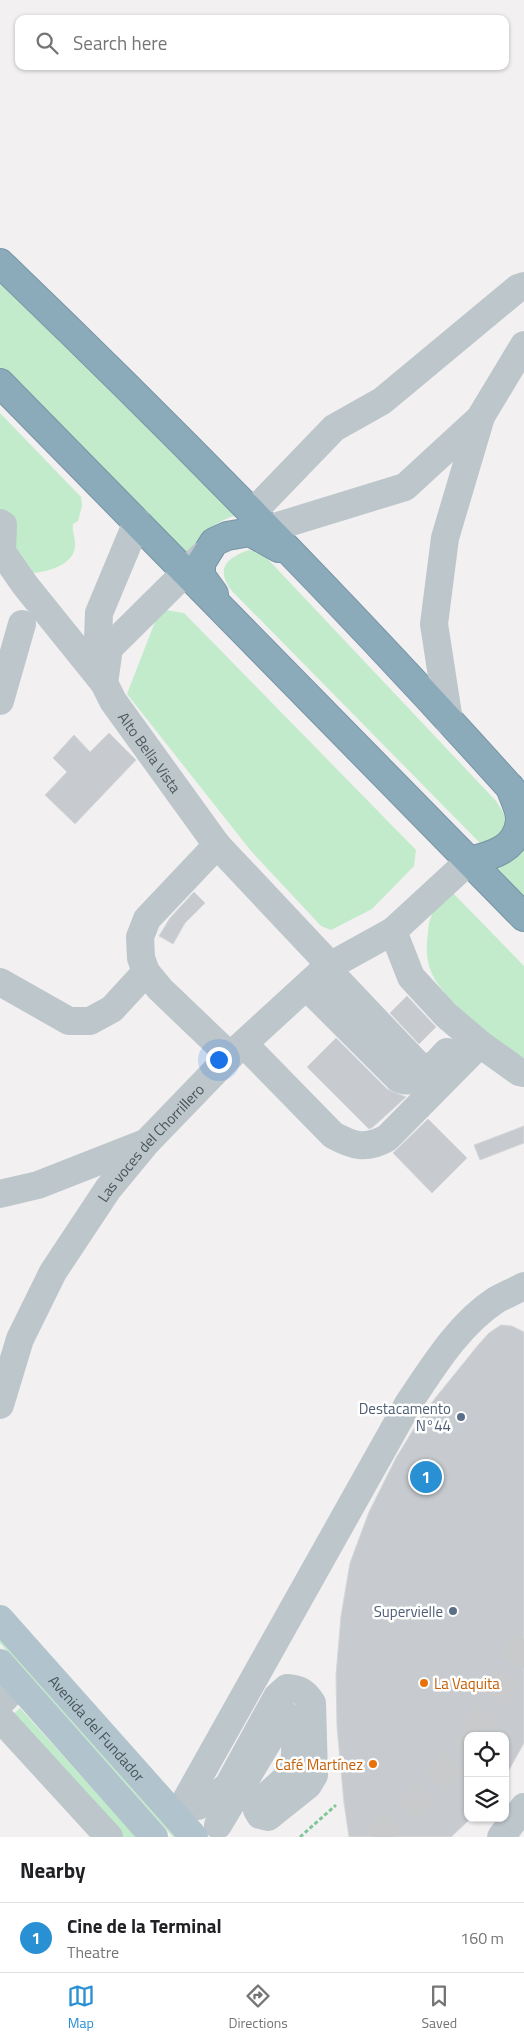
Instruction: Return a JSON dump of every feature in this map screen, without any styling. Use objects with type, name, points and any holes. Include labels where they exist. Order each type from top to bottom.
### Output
[{"type":"highway","points":[[0,264],[111,370],[260,521],[517,794],[520,819],[515,836],[506,847],[494,856],[469,861]]},
{"type":"highway","points":[[0,383],[524,917]]},
{"type":"highway","points":[[232,619],[201,576],[201,564],[214,542],[226,536],[250,532],[274,544],[310,574]]},
{"type":"main road","name":"Avenida del Fundador","points":[[0,1619],[194,1837]]},
{"type":"main road","name":"Avenida del Fundador","points":[[0,1663],[154,1837]]},
{"type":"street","points":[[260,521],[334,428],[382,401],[518,288],[524,286]]},
{"type":"street","points":[[449,721],[434,624],[445,538],[480,418],[524,345]]},
{"type":"street","points":[[260,521],[405,487],[480,418]]},
{"type":"street","points":[[104,683],[100,660],[99,613],[137,522]]},
{"type":"street","name":"Alto Bella Vista","points":[[1,524],[2,552],[25,585],[104,683],[113,702],[217,845],[320,974],[398,1078],[405,1082],[413,1082],[474,1039]]},
{"type":"street","points":[[104,683],[109,648],[207,552]]},
{"type":"street","points":[[0,701],[22,624],[25,585]]},
{"type":"street","points":[[0,651],[22,624]]},
{"type":"street","points":[[217,845],[147,919],[140,937],[141,958],[146,972],[160,989],[237,1050],[333,1135],[350,1144],[364,1146],[377,1144],[387,1138],[474,1039]]},
{"type":"street","name":"Las voces del Chorrillero","points":[[0,1405],[20,1339],[53,1272],[108,1189],[146,1143],[237,1050],[320,974],[393,931],[469,861]]},
{"type":"street","points":[[393,931],[410,976],[446,1015],[474,1039],[519,1072],[524,1073]]},
{"type":"street","points":[[0,982],[69,1021],[90,1020],[112,1009],[146,972]]},
{"type":"street","points":[[0,1194],[38,1185],[146,1143]]},
{"type":"street","points":[[192,1803],[408,1404],[440,1358],[465,1327],[496,1300],[524,1286]]},
{"type":"street","points":[[0,1703],[18,1684]]},
{"type":"street","points":[[135,1770],[192,1803],[224,1831],[281,1720],[287,1716],[291,1718],[295,1726],[294,1771],[260,1802],[257,1810],[260,1815],[268,1817],[308,1785],[314,1775],[312,1703],[306,1694],[299,1689],[287,1688],[277,1697],[228,1786],[218,1794],[192,1803]]},
{"type":"street","points":[[0,1718],[109,1837]]},
{"type":"street","points":[[501,1837],[524,1807]]},
{"type":"path","points":[[300,1837],[336,1805]]},
{"type":"green space","points":[[0,277],[240,514],[214,525],[196,544],[188,561],[0,367]]},
{"type":"green space","points":[[0,413],[81,497],[82,506],[78,521],[73,524],[74,551],[66,562],[51,569],[29,573],[12,551],[14,522],[0,509]]},
{"type":"green space","points":[[249,550],[263,554],[496,801],[506,819],[507,828],[504,839],[482,845],[232,591],[224,576],[226,565],[234,557]]},
{"type":"green space","points":[[160,609],[184,613],[416,850],[414,866],[372,909],[331,930],[321,926],[251,851],[127,694]]},
{"type":"green space","points":[[524,843],[524,903],[491,870]]},
{"type":"green space","points":[[453,893],[524,966],[524,1058],[506,1048],[466,1015],[450,999],[432,974],[427,948],[430,920],[438,905]]},
{"type":"green space","points":[[0,1634],[181,1837],[173,1837],[0,1643]]},
{"type":"green space","points":[[20,1708],[136,1837],[119,1837],[11,1716]]},
{"type":"building","points":[[109,733],[136,760],[75,824],[45,795],[67,772],[53,758],[74,735],[90,752]]},
{"type":"building","points":[[194,892],[205,903],[185,923],[173,944],[159,936],[170,918]]},
{"type":"building","points":[[407,996],[436,1027],[419,1044],[390,1013]]},
{"type":"building","points":[[336,1038],[387,1089],[406,1097],[369,1129],[307,1067]]},
{"type":"building","points":[[428,1119],[467,1158],[432,1193],[393,1153]]},
{"type":"building","points":[[524,1126],[524,1143],[480,1160],[474,1145]]},
{"type":"building","points":[[501,1325],[512,1326],[524,1332],[524,1743],[509,1770],[509,1732],[464,1732],[464,1822],[467,1822],[451,1837],[349,1837],[337,1727],[336,1675],[341,1616],[350,1563],[369,1512],[396,1458],[424,1412],[489,1333]]},
{"type":"tunnel","points":[[475,1732],[487,1713],[524,1639]]},
{"type":"tunnel","points":[[372,1837],[400,1818],[436,1782],[464,1747]]},
{"type":"place","name":"Destacamento N°44","points":[[461,1417]]},
{"type":"place","name":"Cine de la Terminal","points":[[426,1477]]},
{"type":"place","name":"Supervielle","points":[[453,1611]]},
{"type":"place","name":"La Vaquita","points":[[424,1683]]},
{"type":"place","name":"Café Martínez","points":[[373,1764]]}]
